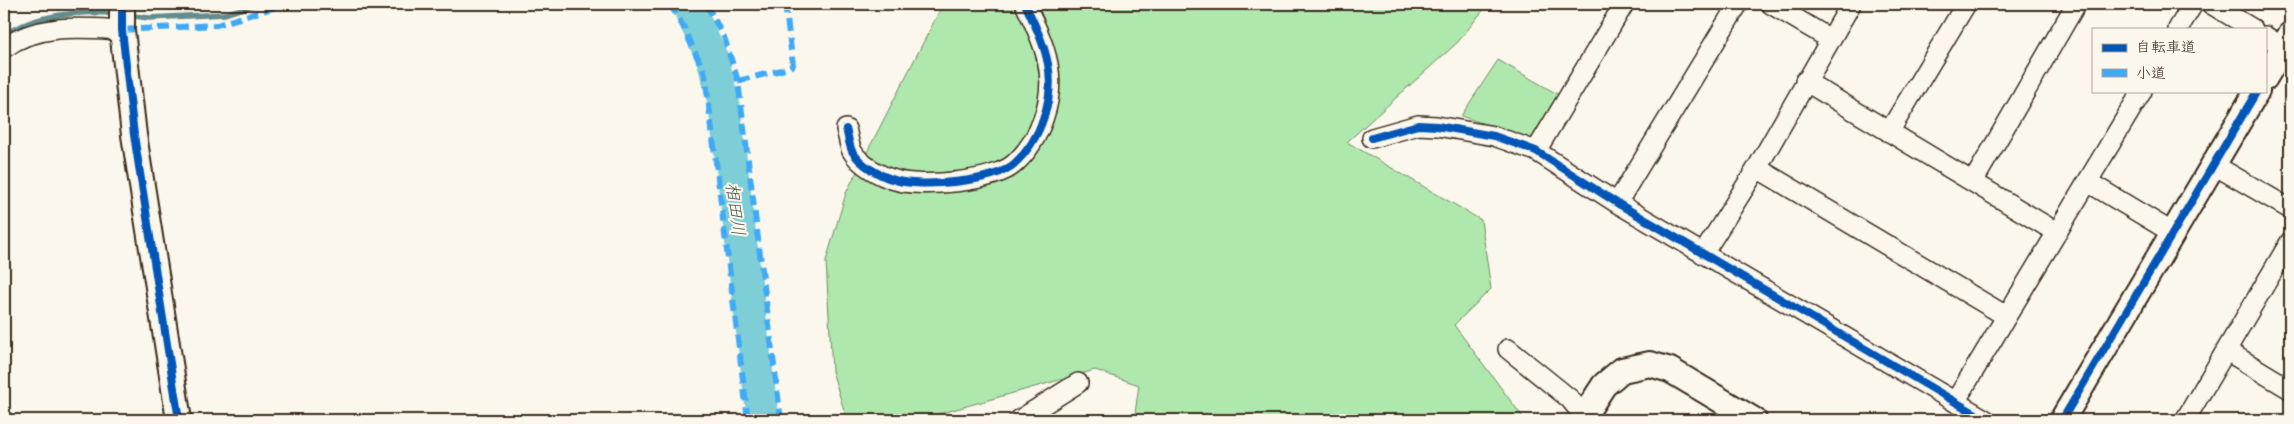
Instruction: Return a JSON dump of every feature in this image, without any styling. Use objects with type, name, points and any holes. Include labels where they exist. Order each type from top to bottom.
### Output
[{"type":"street","points":[[122,4],[122,30],[134,135],[180,420]]},
{"type":"street","points":[[846,128],[852,151],[870,168],[896,181],[935,184],[986,177],[1000,173],[1013,165],[1031,146],[1042,123],[1049,94],[1048,65],[1040,37],[1025,4]]},
{"type":"street","points":[[1536,152],[1624,4]]},
{"type":"street","points":[[1617,203],[1738,4]]},
{"type":"street","points":[[1771,4],[1830,40]]},
{"type":"street","points":[[1703,254],[1756,168],[1851,4]]},
{"type":"street","points":[[1889,132],[1966,4]]},
{"type":"street","points":[[1973,182],[2076,4]]},
{"type":"street","points":[[2179,28],[2193,4]]},
{"type":"street","points":[[2211,4],[2251,28]]},
{"type":"street","points":[[4,48],[13,41],[48,29],[122,30]]},
{"type":"street","points":[[2266,75],[2280,39]]},
{"type":"street","points":[[1805,81],[2056,232]]},
{"type":"street","points":[[1955,402],[2141,92]]},
{"type":"street","points":[[2062,420],[2256,92]]},
{"type":"street","points":[[1372,138],[1418,125],[1436,126],[1494,136],[1536,152],[1617,203],[1986,420]]},
{"type":"street","points":[[2214,166],[2290,209]]},
{"type":"street","points":[[1756,168],[2006,316]]},
{"type":"street","points":[[2088,182],[2173,233]]},
{"type":"street","points":[[2185,420],[2227,351],[2283,270],[2290,242]]},
{"type":"street","points":[[1508,349],[1570,399],[1584,414],[1604,385],[1622,370],[1650,364],[1670,370],[1754,420]]},
{"type":"street","points":[[2227,351],[2290,389]]},
{"type":"street","points":[[1019,420],[1078,383]]},
{"type":"green space","points":[[943,4],[1488,4],[1458,42],[1347,142],[1481,220],[1491,289],[1454,325],[1525,420],[1127,420],[1135,413],[1139,385],[1095,370],[917,420],[847,420],[832,371],[826,261],[846,193]]},
{"type":"green space","points":[[1498,60],[1559,95],[1531,140],[1461,116]]},
{"type":"waterway","points":[[127,15],[149,18],[225,14],[256,4]]},
{"type":"waterway","name":"相田川","points":[[687,4],[712,58],[724,104],[763,420]]},
{"type":"waterway","points":[[4,35],[30,22],[59,15],[74,13],[117,14]]},
{"type":"marked path","points":[[122,30],[217,25],[285,4]]},
{"type":"marked path","points":[[670,4],[683,26],[705,74],[748,420]]},
{"type":"marked path","points":[[706,4],[724,37],[738,81],[781,420]]},
{"type":"marked path","points":[[738,81],[789,68],[793,65],[785,4]]},
{"type":"cycle path","points":[[122,4],[122,30],[134,135],[179,420]]},
{"type":"cycle path","points":[[846,129],[852,151],[860,161],[877,173],[895,180],[921,183],[956,182],[990,175],[1014,164],[1031,144],[1043,119],[1047,105],[1050,77],[1044,48],[1025,4]]},
{"type":"cycle path","points":[[2062,420],[2256,92]]},
{"type":"cycle path","points":[[1372,138],[1418,125],[1437,126],[1494,136],[1536,151],[1617,203],[1986,420]]}]
